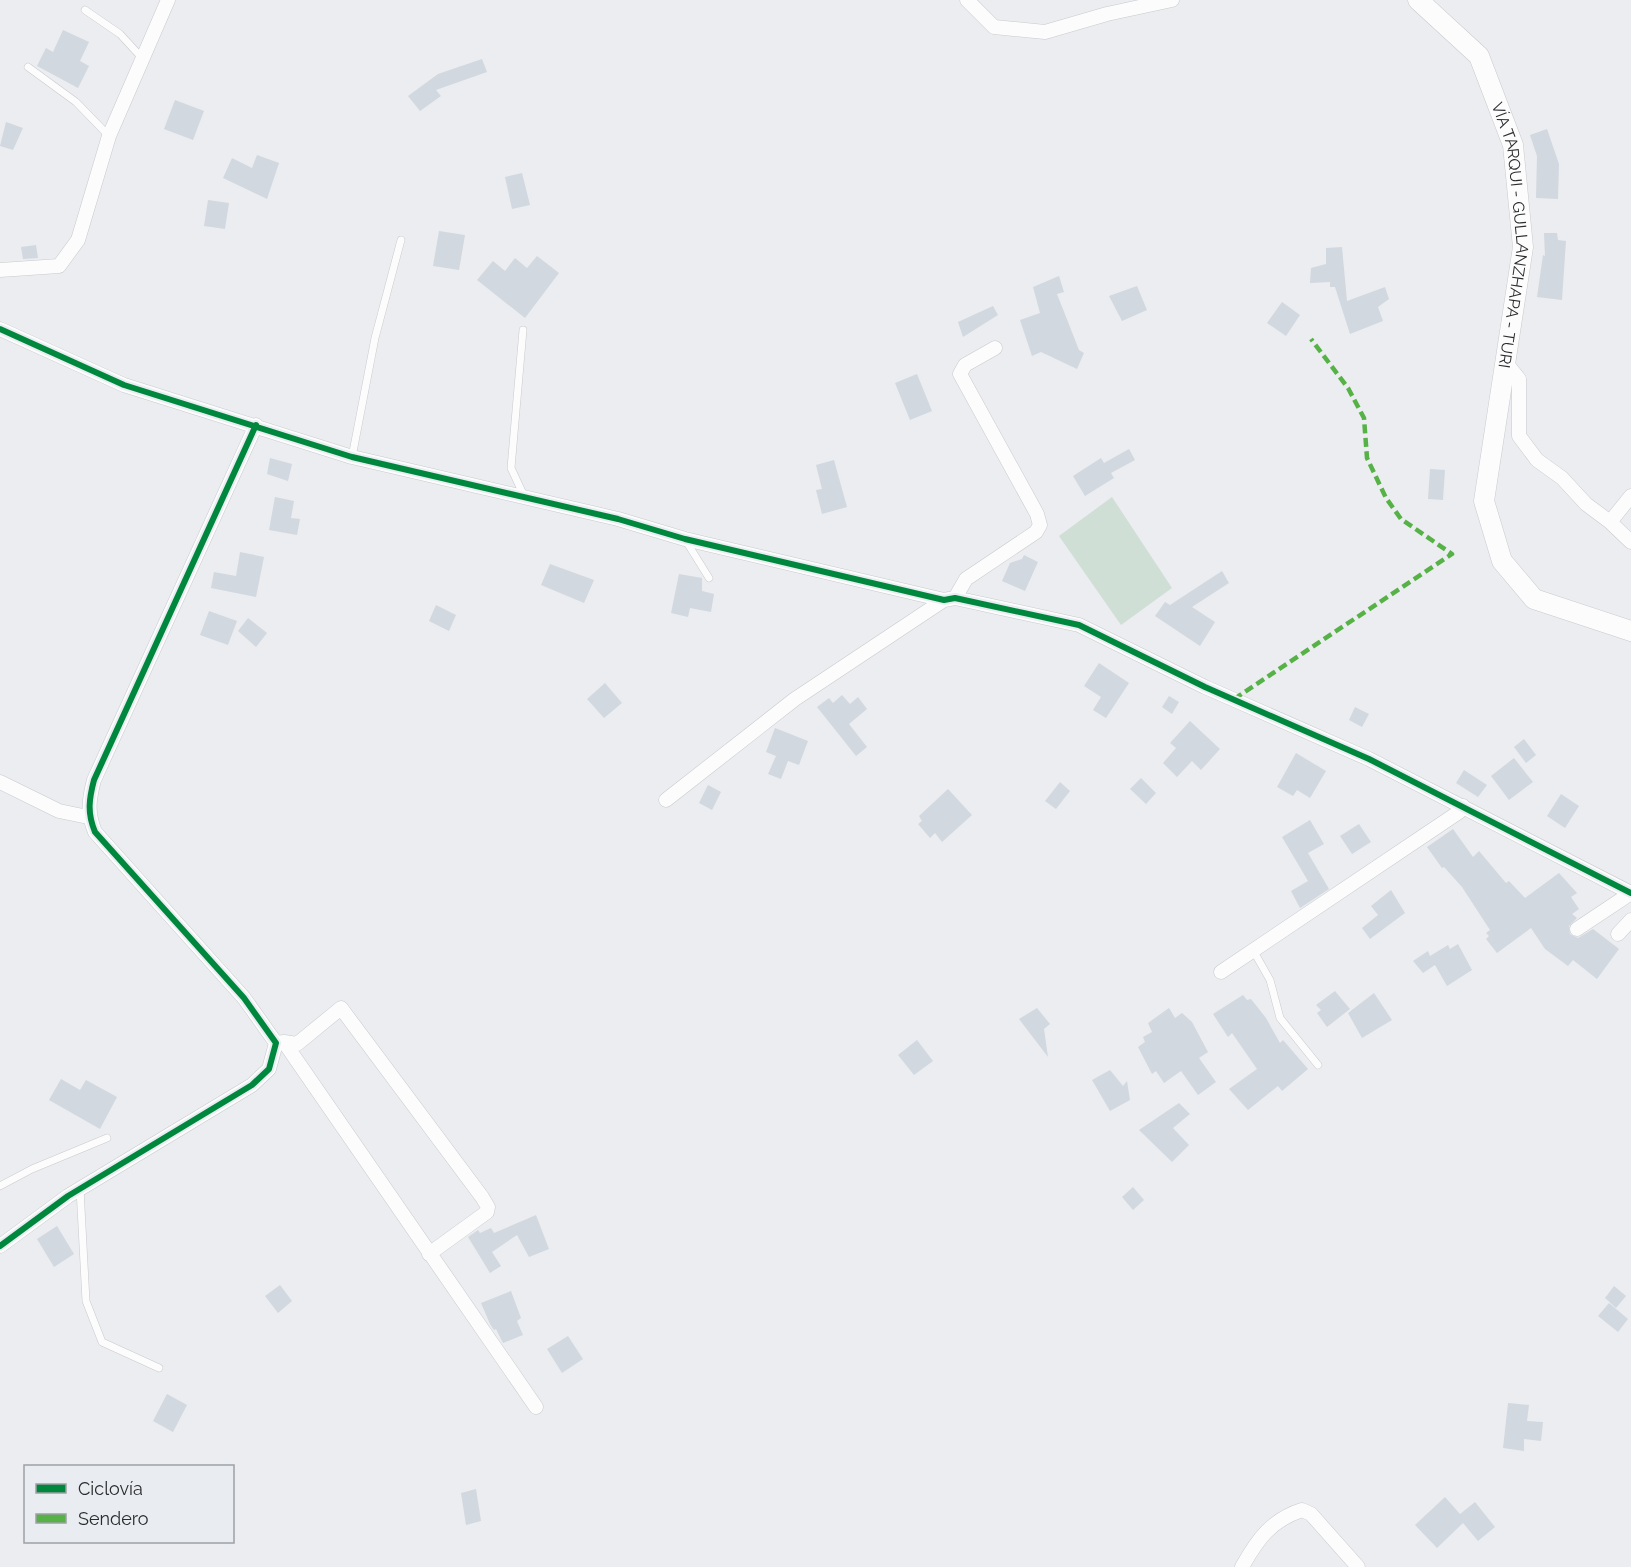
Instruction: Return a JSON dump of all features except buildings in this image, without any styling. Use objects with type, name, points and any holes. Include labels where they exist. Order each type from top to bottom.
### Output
[{"type":"main road","name":"VÍA TARQUI - GULLANZHAPA - TURI","points":[[1418,0],[1479,56],[1513,145],[1523,247],[1484,501],[1502,561],[1534,599],[1631,631]]},
{"type":"street","points":[[0,270],[59,266],[78,240],[109,136],[168,0]]},
{"type":"street","points":[[967,0],[994,27],[1045,32],[1107,14],[1172,0]]},
{"type":"street","points":[[0,329],[124,385],[352,457],[618,519],[685,539],[1079,626],[1205,687],[1369,759],[1631,893],[1578,929]]},
{"type":"street","points":[[666,800],[795,699],[949,599],[966,579],[1036,532],[1040,525],[1037,514],[960,374],[965,365],[995,348]]},
{"type":"street","points":[[1506,363],[1518,379],[1519,436],[1537,460],[1562,478],[1586,504],[1610,522],[1631,543]]},
{"type":"street","points":[[256,425],[94,780],[89,798],[88,817],[94,832],[244,998],[280,1042],[536,1407]]},
{"type":"street","points":[[1610,522],[1631,496]]},
{"type":"street","points":[[0,783],[59,811],[88,817]]},
{"type":"street","points":[[1221,972],[1423,837],[1463,806]]},
{"type":"street","points":[[1618,934],[1631,920]]},
{"type":"street","points":[[280,1042],[297,1044],[341,1008],[482,1197],[488,1207],[487,1212],[429,1254]]},
{"type":"street","points":[[0,1246],[80,1189],[252,1084],[269,1069],[280,1042]]},
{"type":"street","points":[[1242,1567],[1258,1538],[1287,1515],[1302,1510],[1311,1514],[1358,1567]]},
{"type":"lane","points":[[85,10],[120,34],[143,59]]},
{"type":"lane","points":[[28,67],[76,102],[109,136]]},
{"type":"lane","points":[[352,457],[375,338],[401,240]]},
{"type":"lane","points":[[523,330],[511,468],[524,496]]},
{"type":"lane","points":[[685,539],[709,578]]},
{"type":"lane","points":[[1253,950],[1270,980],[1280,1018],[1317,1065]]},
{"type":"lane","points":[[0,1186],[32,1169],[78,1152],[107,1138]]},
{"type":"lane","points":[[80,1189],[86,1301],[102,1342],[159,1368]]},
{"type":"shaded area","points":[[1112,497],[1172,588],[1121,625],[1059,536]]},
{"type":"marked path","points":[[1234,699],[1452,554],[1401,519],[1386,498],[1367,458],[1364,418],[1348,388],[1311,339]]},
{"type":"cycle path","points":[[0,329],[124,385],[352,457],[618,519],[685,539],[944,600],[955,598],[1079,625],[1205,687],[1369,759],[1631,893]]},
{"type":"cycle path","points":[[0,1246],[68,1196],[252,1085],[269,1069],[276,1043],[244,998],[95,832],[90,806],[94,780],[256,425]]}]
